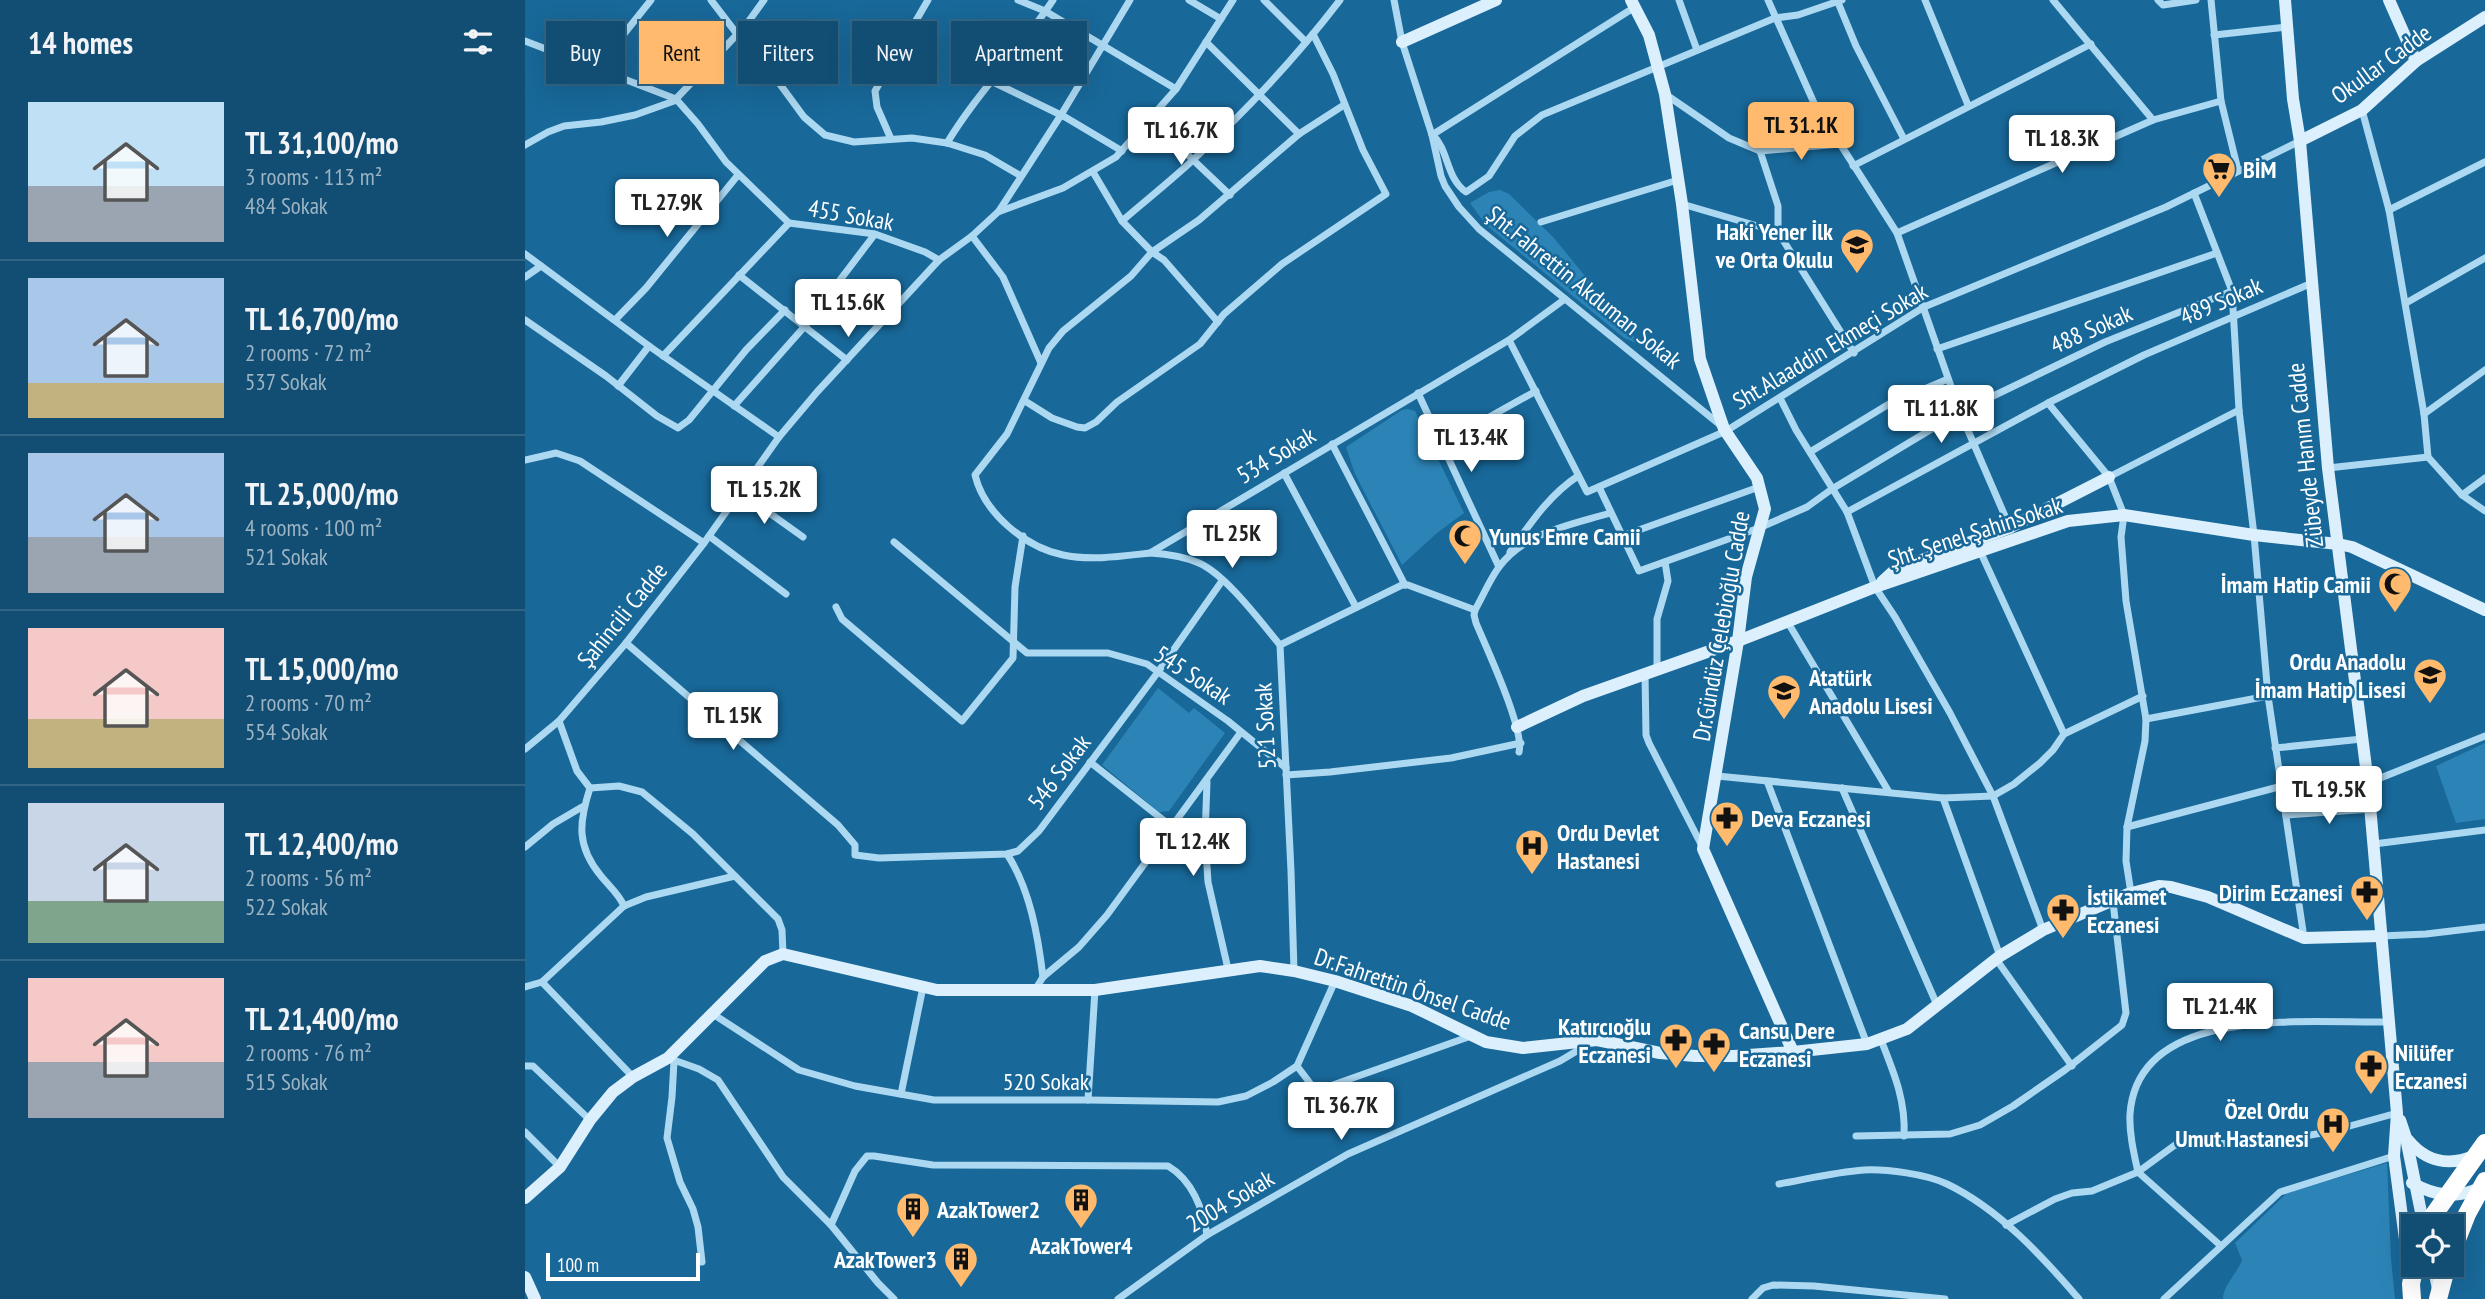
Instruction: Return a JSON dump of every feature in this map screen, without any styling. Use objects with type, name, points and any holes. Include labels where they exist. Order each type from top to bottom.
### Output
[{"type":"highway","points":[[2434,1214],[2480,1149]]},
{"type":"highway","points":[[2464,1224],[2483,1185]]},
{"type":"highway","points":[[2439,1296],[2444,1277]]},
{"type":"street","points":[[625,33],[651,0]]},
{"type":"street","points":[[711,0],[768,68],[804,117],[825,135],[854,142],[912,138],[947,143],[985,155],[1021,176]]},
{"type":"street","points":[[525,145],[564,126],[601,122],[665,106],[676,99],[737,34],[764,0]]},
{"type":"street","points":[[891,139],[877,107],[875,91],[928,0]]},
{"type":"street","points":[[1018,0],[1045,11],[1176,89]]},
{"type":"street","points":[[1038,21],[1053,0]]},
{"type":"street","points":[[998,212],[1061,115],[1130,0]]},
{"type":"street","points":[[1189,0],[1221,19]]},
{"type":"street","name":"Şahincili Cadde","points":[[525,748],[559,721],[627,643],[779,437],[939,260],[972,236],[998,212],[1063,188],[1093,172],[1122,151],[1176,89],[1233,0]]},
{"type":"street","points":[[1264,0],[1306,42]]},
{"type":"street","points":[[1122,221],[1193,160],[1306,42],[1340,0]]},
{"type":"street","name":"Şht.Fahrettin Akduman Sokak","points":[[1394,0],[1402,41],[1432,135],[1444,186],[1459,207],[1479,229],[1725,430]]},
{"type":"street","points":[[1679,0],[1697,50]]},
{"type":"street","points":[[1768,0],[1814,103],[1897,233],[1960,412],[2016,540]]},
{"type":"street","points":[[1926,0],[1968,105]]},
{"type":"street","points":[[2053,0],[2153,120]]},
{"type":"street","points":[[2158,0],[2163,5],[2196,0]]},
{"type":"street","points":[[2211,0],[2221,101],[2238,170]]},
{"type":"street","name":"Zübeyde Hanım Cadde","points":[[2285,0],[2328,468],[2371,809],[2397,1113],[2395,1163],[2411,1292]]},
{"type":"street","points":[[2389,0],[2416,61]]},
{"type":"street","points":[[1633,3],[1432,135],[1440,144],[1457,184],[1466,192],[1489,176],[1515,136],[1542,115],[1775,18],[1798,15],[1839,1],[1856,46],[1904,139]]},
{"type":"street","points":[[1402,41],[1487,2]]},
{"type":"street","name":"Dr.Gündüz Çelebioğlu Cadde","points":[[1633,3],[1649,36],[1665,94],[1682,204],[1700,359],[1725,430],[1757,478],[1765,509],[1746,577],[1717,776],[1703,849]]},
{"type":"street","name":"Okullar Cadde","points":[[2300,141],[2362,110],[2416,61],[2485,17]]},
{"type":"street","points":[[2214,35],[2287,27]]},
{"type":"street","points":[[1316,31],[1366,158],[1386,194],[1282,264],[1218,321],[1200,344],[1117,402],[1089,426],[1083,428],[1052,418],[1025,401],[1049,348],[1063,331],[1131,276],[1152,252],[1199,220],[1299,134],[1344,105]]},
{"type":"street","name":"455 Sokak","points":[[525,41],[546,49]]},
{"type":"street","points":[[1206,42],[1299,134]]},
{"type":"street","points":[[1853,166],[2091,44]]},
{"type":"street","name":"455 Sokak","points":[[625,80],[676,99],[738,174],[789,223],[875,234],[925,252],[939,260]]},
{"type":"street","points":[[947,143],[988,84]]},
{"type":"street","points":[[997,84],[1061,115],[1122,151]]},
{"type":"street","points":[[1665,94],[1729,138],[1760,151],[1839,144]]},
{"type":"street","points":[[1897,233],[2153,120],[2221,101]]},
{"type":"street","points":[[2362,110],[2389,210],[2424,414],[2428,457],[2462,495],[2485,511]]},
{"type":"street","points":[[1150,119],[1230,195]]},
{"type":"street","points":[[1760,151],[1826,122]]},
{"type":"street","name":"Sht.Alaaddin Ekmeçi Sokak","points":[[1578,475],[1587,492],[1725,430],[1854,353],[1924,307],[2166,207],[2300,141]]},
{"type":"street","points":[[1760,151],[1778,206],[1778,232],[1854,353]]},
{"type":"street","points":[[2389,210],[2485,162]]},
{"type":"street","points":[[1093,172],[1122,221],[1152,252],[1164,260],[1218,321]]},
{"type":"street","points":[[615,320],[646,288],[738,174]]},
{"type":"street","points":[[1541,222],[1678,180]]},
{"type":"street","points":[[2194,193],[2232,291],[2238,410],[2254,535],[2268,696],[2304,938]]},
{"type":"street","points":[[1682,204],[1778,232]]},
{"type":"street","points":[[663,356],[789,223]]},
{"type":"street","points":[[734,406],[805,326],[875,234]]},
{"type":"street","points":[[972,236],[1003,277],[1041,363]]},
{"type":"street","points":[[1937,349],[2217,253]]},
{"type":"street","points":[[525,254],[649,346],[779,437]]},
{"type":"street","points":[[2406,303],[2485,258]]},
{"type":"street","points":[[525,277],[541,266]]},
{"type":"street","points":[[739,275],[847,360]]},
{"type":"street","name":"489 Sokak","points":[[1847,512],[2144,355],[2312,283]]},
{"type":"street","name":"488 Sokak","points":[[1599,487],[1639,571],[1759,528],[1807,507],[1832,489],[1960,412],[2105,342],[2232,291]]},
{"type":"street","name":"534 Sokak","points":[[1025,401],[1007,434],[975,475],[978,488],[986,502],[1008,526],[1039,547],[1064,555],[1124,556],[1150,553],[1509,340],[1565,299]]},
{"type":"street","points":[[525,320],[672,426],[681,427],[746,350],[785,310]]},
{"type":"street","points":[[1286,771],[1330,772],[1522,748],[1517,727],[1476,623],[1475,610],[1499,567],[1539,512],[1557,492],[1578,475],[1509,340]]},
{"type":"street","points":[[618,386],[649,346]]},
{"type":"street","points":[[2424,414],[2485,370]]},
{"type":"street","points":[[1810,452],[1889,404],[1948,379]]},
{"type":"street","points":[[1441,444],[1536,391]]},
{"type":"street","points":[[1418,393],[1499,567]]},
{"type":"street","points":[[1780,398],[1847,512],[1875,587],[1895,617],[1993,796],[2043,930]]},
{"type":"street","points":[[2049,403],[2109,477],[2125,515],[2121,537],[2126,601],[2146,719],[2145,741],[2127,827],[2126,861],[2131,893]]},
{"type":"street","points":[[2109,477],[2238,410]]},
{"type":"street","points":[[1332,444],[1405,585]]},
{"type":"street","points":[[525,460],[556,453],[580,461],[706,539],[786,594]]},
{"type":"street","points":[[2328,468],[2428,457]]},
{"type":"street","points":[[1285,474],[1356,607]]},
{"type":"street","name":"Şht. Şenel ŞahinSokak","points":[[1875,587],[1895,570],[2010,528],[2109,477]]},
{"type":"street","points":[[2462,495],[2485,478]]},
{"type":"street","points":[[1622,536],[1759,487]]},
{"type":"street","points":[[740,492],[803,537]]},
{"type":"street","points":[[1499,567],[1524,543],[1550,531],[1610,513]]},
{"type":"street","name":"Şht. Şenel ŞahinSokak","points":[[1517,727],[1583,696],[1875,587],[2068,521],[2125,515],[2254,535],[2338,544],[2352,547],[2485,610]]},
{"type":"street","points":[[835,607],[842,619],[963,722],[1013,659],[1015,587],[1023,536]]},
{"type":"street","name":"545 Sokak","points":[[894,542],[1027,653],[1108,653],[1147,664],[1241,732],[1286,771]]},
{"type":"street","points":[[1980,551],[2064,734]]},
{"type":"street","points":[[1150,553],[1170,554],[1201,564],[1223,581],[1280,645],[1397,586],[1405,585],[1475,610]]},
{"type":"street","points":[[1665,562],[1668,581],[1657,619],[1646,726],[1649,743],[1703,849],[1793,1052]]},
{"type":"street","name":"546 Sokak","points":[[1007,853],[1018,851],[1031,840],[1223,581]]},
{"type":"street","points":[[1787,621],[1889,792]]},
{"type":"street","points":[[627,643],[838,825],[855,845],[855,855],[879,858],[1007,853],[1018,870],[1025,894],[1043,977]]},
{"type":"street","name":"521 Sokak","points":[[1280,645],[1294,971]]},
{"type":"street","points":[[1717,776],[1943,797],[1993,796],[2014,784],[2040,763],[2064,734],[2143,696]]},
{"type":"street","points":[[2146,719],[2268,696]]},
{"type":"street","points":[[559,721],[577,771],[590,788]]},
{"type":"street","points":[[1034,992],[1043,977],[1079,947],[1107,915],[1241,732]]},
{"type":"street","points":[[2368,783],[2485,736]]},
{"type":"street","points":[[2275,748],[2362,739]]},
{"type":"street","points":[[1090,762],[1172,827]]},
{"type":"street","points":[[1207,781],[1207,882],[1228,969]]},
{"type":"street","points":[[1767,781],[1867,1044]]},
{"type":"street","points":[[525,1198],[559,1167],[590,1120],[613,1092],[633,1077],[671,1059],[765,961],[783,954],[782,930],[778,919],[693,834],[642,792],[619,786],[590,788]]},
{"type":"street","points":[[2127,827],[2282,786]]},
{"type":"street","points":[[590,788],[582,807],[581,834],[587,858],[624,906]]},
{"type":"street","points":[[1842,788],[1937,1005]]},
{"type":"street","points":[[1943,797],[1998,957],[2072,1066]]},
{"type":"street","points":[[525,847],[543,831],[582,807]]},
{"type":"street","points":[[2286,815],[2371,809]]},
{"type":"street","points":[[2374,844],[2485,830]]},
{"type":"street","points":[[525,987],[541,982],[624,906],[646,897],[736,876]]},
{"type":"street","name":"Dr.Fahrettin Önsel Cadde","points":[[783,954],[937,990],[1095,990],[1260,966],[1335,981],[1412,1006],[1471,1036],[1497,1045],[1523,1048],[1597,1040],[1660,1053],[1695,1056],[1793,1052],[1881,1040],[1907,1029],[1998,957],[2043,930],[2131,893],[2159,886],[2186,890],[2304,938],[2381,936]]},
{"type":"street","points":[[1856,1136],[1950,1134],[1980,1125],[2072,1066],[2122,1025],[2126,1013],[2113,902]]},
{"type":"street","points":[[2381,936],[2485,927]]},
{"type":"street","points":[[1335,981],[1297,1066],[1317,1091],[1471,1036]]},
{"type":"street","points":[[541,982],[633,1077]]},
{"type":"street","points":[[901,1094],[923,987]]},
{"type":"street","points":[[1088,1100],[1095,990]]},
{"type":"street","name":"520 Sokak","points":[[713,1014],[799,1070],[855,1086],[934,1100],[1232,1101],[1273,1082],[1297,1066]]},
{"type":"street","points":[[2221,1246],[2138,1172],[2131,1126],[2133,1100],[2141,1078],[2149,1067],[2175,1044],[2209,1030],[2280,1023],[2388,1022]]},
{"type":"street","name":"2004 Sokak","points":[[1118,1299],[1207,1235],[1348,1154],[1560,1061],[1597,1040]]},
{"type":"street","points":[[1881,1040],[1900,1089],[1905,1120],[1904,1136]]},
{"type":"street","points":[[671,1059],[699,1069],[718,1080],[783,1177],[831,1225],[894,1299]]},
{"type":"street","points":[[671,1059],[672,1097],[667,1138],[680,1182],[693,1209],[702,1262]]},
{"type":"street","points":[[525,1066],[533,1066],[590,1120]]},
{"type":"street","points":[[2005,1225],[2055,1199],[2072,1193],[2092,1191],[2138,1172],[2175,1145],[2270,1142],[2328,1132],[2397,1113]]},
{"type":"street","name":"Zübeyde Hanım Cadde","points":[[2397,1113],[2406,1138],[2424,1214]]},
{"type":"street","points":[[525,1132],[559,1167]]},
{"type":"street","points":[[2406,1138],[2421,1153],[2436,1160],[2455,1162],[2480,1149]]},
{"type":"street","points":[[831,1225],[855,1171],[867,1156],[874,1156],[933,1165],[1168,1166],[1176,1171],[1193,1193],[1205,1220],[1207,1235]]},
{"type":"street","points":[[2164,1299],[2285,1189],[2395,1163],[2416,1185],[2429,1192],[2461,1195],[2483,1185]]},
{"type":"street","points":[[1779,1184],[1864,1170],[1926,1176],[1946,1183],[1967,1195],[2041,1256],[2079,1299]]},
{"type":"street","points":[[525,1277],[535,1299]]},
{"type":"street","points":[[2435,1277],[2439,1296]]},
{"type":"street","points":[[1752,1299],[1763,1288],[1773,1285],[1814,1286],[1945,1299]]},
{"type":"shaded area","points":[[1500,190],[1509,194],[1554,238],[1641,345],[1624,338],[1486,225],[1470,203],[1489,192]]},
{"type":"shaded area","points":[[1402,410],[1415,411],[1464,513],[1402,565],[1355,474],[1346,447]]},
{"type":"shaded area","points":[[1158,688],[1189,713],[1194,708],[1225,733],[1169,811],[1159,812],[1102,765]]},
{"type":"shaded area","points":[[2485,743],[2485,819],[2456,823],[2436,766]]},
{"type":"shaded area","points":[[2387,1163],[2395,1299],[2223,1299],[2225,1289],[2242,1260],[2235,1243],[2287,1193]]},
{"type":"place","name":"BİM","points":[[2219,199]]},
{"type":"place","name":"Haki Yener İlk ve Orta Okulu","points":[[1857,275]]},
{"type":"place","name":"Yunus Emre Camii","points":[[1465,566]]},
{"type":"place","name":"İmam Hatip Camii","points":[[2395,614]]},
{"type":"place","name":"Ordu Anadolu İmam Hatip Lisesi","points":[[2430,705]]},
{"type":"place","name":"Atatürk Anadolu Lisesi","points":[[1784,721]]},
{"type":"place","name":"Deva Eczanesi","points":[[1727,848]]},
{"type":"place","name":"Ordu Devlet Hastanesi","points":[[1532,876]]},
{"type":"place","name":"Dirim Eczanesi","points":[[2367,922]]},
{"type":"place","name":"İstikamet Eczanesi","points":[[2063,940]]},
{"type":"place","name":"Katırcıoğlu Eczanesi","points":[[1676,1070]]},
{"type":"place","name":"Cansu Dere Eczanesi","points":[[1714,1074]]},
{"type":"place","name":"Nilüfer Eczanesi","points":[[2371,1096]]},
{"type":"place","name":"Özel Ordu Umut Hastanesi","points":[[2333,1154]]},
{"type":"place","name":"AzakTower4","points":[[1081,1230]]},
{"type":"place","name":"AzakTower2","points":[[913,1239]]},
{"type":"place","name":"AzakTower3","points":[[961,1289]]}]
